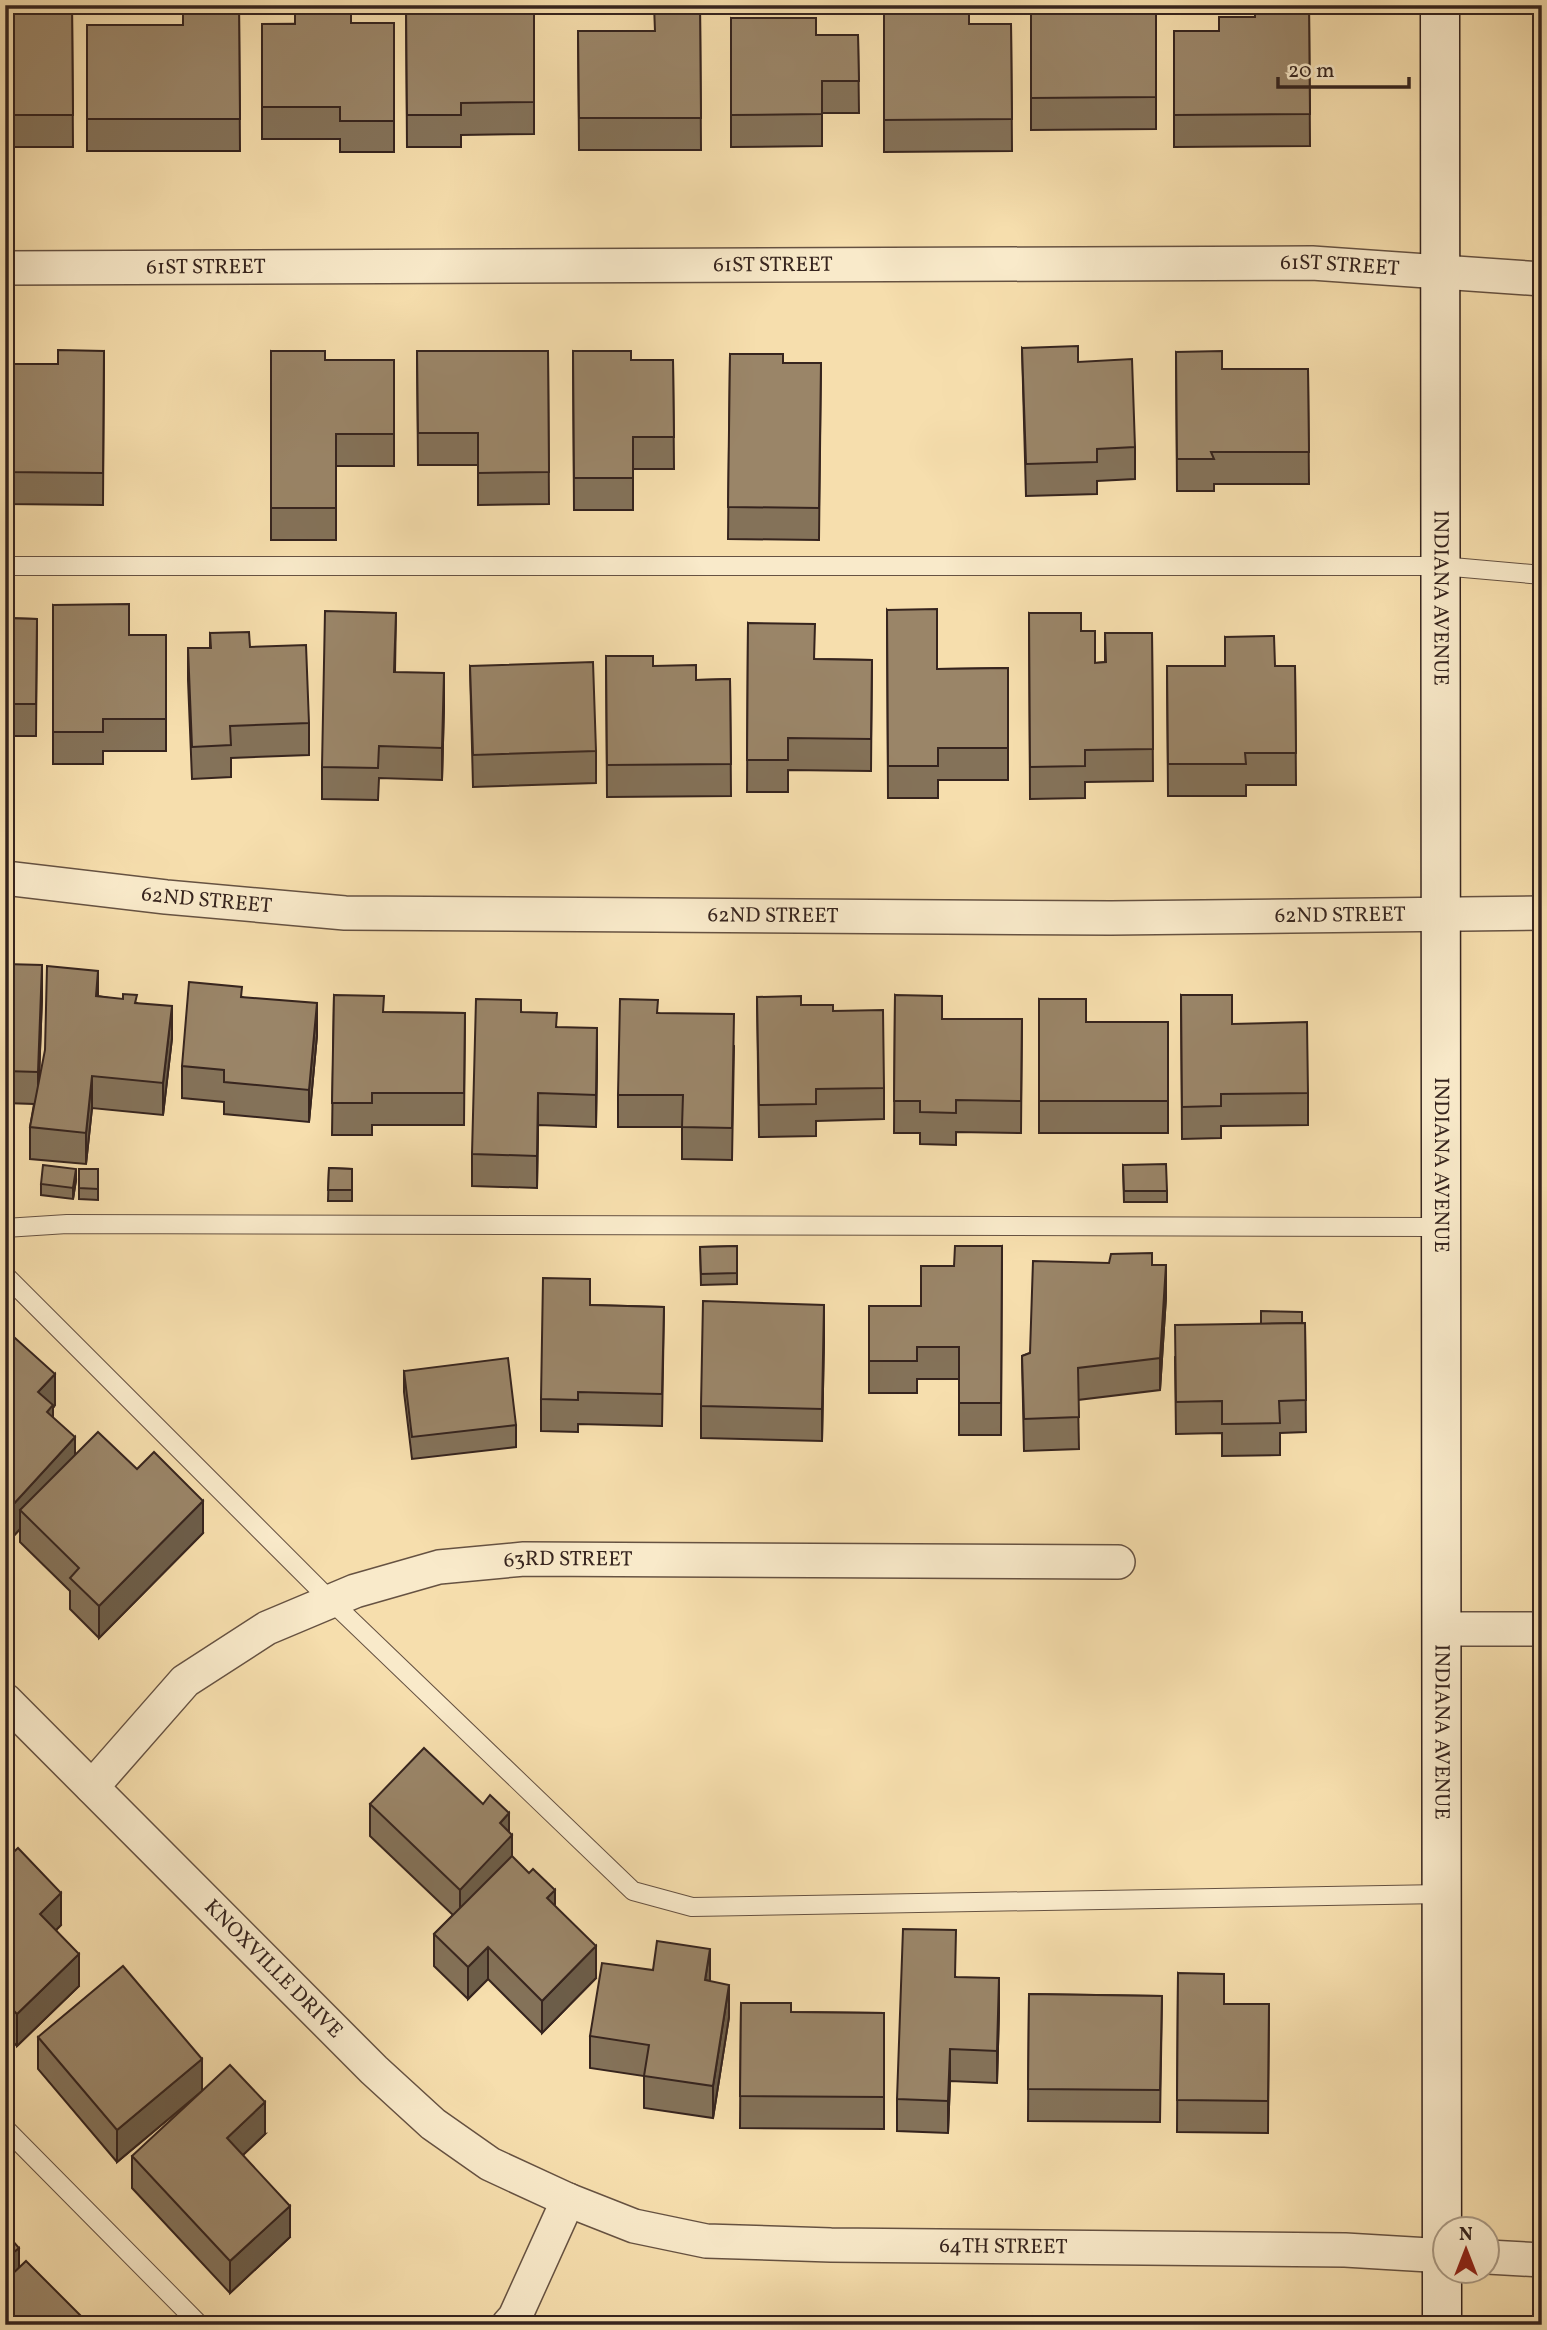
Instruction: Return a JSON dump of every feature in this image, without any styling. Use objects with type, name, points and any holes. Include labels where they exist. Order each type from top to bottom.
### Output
[{"type":"main road","name":"INDIANA AVENUE","points":[[1440,5],[1444,2214]]},
{"type":"main road","name":"INDIANA AVENUE","points":[[1443,2325],[1444,2284]]},
{"type":"street","name":"61ST STREET","points":[[5,268],[1312,263],[1542,279]]},
{"type":"street","name":"62ND STREET","points":[[5,878],[166,897],[345,913],[1111,918],[1542,913]]},
{"type":"street","name":"63RD STREET","points":[[92,1787],[185,1681],[267,1628],[355,1591],[439,1567],[524,1559],[1118,1562]]},
{"type":"street","points":[[1442,1629],[1542,1629]]},
{"type":"street","name":"KNOXVILLE DRIVE","points":[[5,1700],[374,2070],[433,2124],[490,2164],[568,2200]]},
{"type":"street","points":[[508,2325],[515,2317],[568,2200]]},
{"type":"street","name":"64TH STREET","points":[[568,2200],[635,2226],[706,2241],[831,2245],[1345,2250],[1432,2255]]},
{"type":"street","points":[[1502,2259],[1542,2260]]},
{"type":"lane","points":[[5,566],[1441,566],[1542,575]]},
{"type":"lane","points":[[5,1228],[67,1224],[1441,1227]]},
{"type":"lane","points":[[5,1276],[331,1601],[633,1891],[692,1907],[1442,1894]]},
{"type":"lane","points":[[5,2128],[200,2325]]},
{"type":"building","points":[[5,5],[72,5],[73,115],[5,115]]},
{"type":"building","points":[[183,5],[239,5],[240,119],[87,119],[87,25],[183,25]]},
{"type":"building","points":[[406,5],[534,7],[534,102],[461,103],[461,115],[407,115]]},
{"type":"building","points":[[654,5],[700,5],[701,118],[579,118],[578,31],[655,31]]},
{"type":"building","points":[[1031,5],[1156,5],[1156,97],[1031,98]]},
{"type":"building","points":[[1255,5],[1309,5],[1310,114],[1174,115],[1174,31],[1219,31],[1219,17],[1255,17]]},
{"type":"building","points":[[295,12],[351,12],[351,23],[394,23],[394,121],[340,121],[340,107],[262,107],[262,24],[295,24]]},
{"type":"building","points":[[969,12],[969,24],[1011,24],[1012,119],[884,120],[884,13]]},
{"type":"building","points":[[731,18],[816,18],[816,35],[858,35],[859,81],[822,81],[822,114],[731,115]]},
{"type":"building","points":[[1078,346],[1078,362],[1132,359],[1135,447],[1097,449],[1097,462],[1026,464],[1022,348]]},
{"type":"building","points":[[58,350],[104,351],[103,473],[5,472],[5,364],[58,364]]},
{"type":"building","points":[[271,351],[325,351],[325,360],[394,360],[394,434],[336,434],[336,508],[271,508]]},
{"type":"building","points":[[417,351],[548,351],[549,472],[478,473],[478,433],[418,433]]},
{"type":"building","points":[[573,351],[631,351],[631,360],[673,360],[674,437],[633,437],[633,478],[574,478]]},
{"type":"building","points":[[1222,351],[1222,369],[1308,369],[1309,452],[1211,452],[1214,459],[1177,459],[1176,352]]},
{"type":"building","points":[[730,354],[783,354],[783,363],[821,363],[819,508],[728,507]]},
{"type":"building","points":[[129,604],[129,635],[166,635],[166,719],[103,719],[103,732],[53,732],[53,605]]},
{"type":"building","points":[[937,609],[937,669],[1008,668],[1008,748],[938,748],[938,766],[888,766],[887,610]]},
{"type":"building","points":[[325,611],[396,613],[394,672],[444,673],[442,748],[379,746],[378,768],[322,767]]},
{"type":"building","points":[[1029,613],[1081,613],[1081,631],[1095,631],[1095,663],[1106,662],[1105,633],[1152,633],[1153,749],[1085,750],[1085,766],[1030,767]]},
{"type":"building","points":[[5,618],[37,619],[36,704],[5,704]]},
{"type":"building","points":[[748,623],[815,624],[814,659],[872,660],[871,739],[788,738],[788,760],[747,760]]},
{"type":"building","points":[[249,632],[250,647],[306,645],[309,723],[230,726],[231,745],[192,747],[188,648],[211,648],[210,633]]},
{"type":"building","points":[[1274,636],[1275,666],[1295,666],[1296,753],[1245,753],[1246,764],[1168,764],[1167,666],[1225,666],[1225,637]]},
{"type":"building","points":[[606,656],[653,656],[653,666],[696,665],[696,680],[730,679],[731,764],[607,765]]},
{"type":"building","points":[[593,662],[596,751],[473,755],[470,666]]},
{"type":"building","points":[[5,964],[42,965],[38,1072],[5,1071]]},
{"type":"building","points":[[47,966],[98,971],[96,996],[123,999],[123,994],[137,995],[135,1003],[172,1006],[163,1083],[92,1076],[86,1133],[30,1127],[45,1050]]},
{"type":"building","points":[[189,982],[242,987],[241,997],[317,1003],[309,1090],[224,1082],[224,1070],[182,1066]]},
{"type":"building","points":[[334,995],[384,996],[383,1012],[465,1013],[464,1093],[372,1093],[372,1103],[332,1103]]},
{"type":"building","points":[[895,995],[942,996],[942,1019],[1022,1019],[1021,1101],[956,1100],[956,1113],[920,1112],[920,1101],[894,1101]]},
{"type":"building","points":[[1181,995],[1232,995],[1232,1024],[1307,1022],[1308,1093],[1221,1094],[1221,1106],[1182,1107]]},
{"type":"building","points":[[801,996],[801,1005],[833,1005],[833,1011],[883,1010],[884,1088],[816,1089],[816,1104],[759,1105],[757,997]]},
{"type":"building","points":[[476,999],[521,1000],[521,1012],[557,1013],[556,1027],[597,1028],[596,1095],[538,1093],[537,1156],[472,1154]]},
{"type":"building","points":[[620,999],[658,1000],[657,1013],[734,1014],[732,1128],[682,1127],[683,1095],[618,1095]]},
{"type":"building","points":[[1039,999],[1086,999],[1086,1022],[1168,1022],[1168,1101],[1039,1101]]},
{"type":"building","points":[[1166,1164],[1167,1191],[1124,1191],[1123,1165]]},
{"type":"building","points":[[43,1165],[76,1169],[73,1188],[41,1184]]},
{"type":"building","points":[[329,1168],[352,1169],[352,1190],[328,1190]]},
{"type":"building","points":[[79,1169],[98,1169],[98,1189],[79,1188]]},
{"type":"building","points":[[737,1246],[737,1273],[701,1274],[700,1247]]},
{"type":"building","points":[[955,1246],[1002,1246],[1001,1403],[959,1403],[959,1347],[917,1347],[917,1361],[869,1361],[869,1306],[921,1306],[921,1266],[954,1266]]},
{"type":"building","points":[[1152,1253],[1152,1265],[1166,1265],[1160,1358],[1078,1368],[1079,1417],[1024,1419],[1022,1356],[1030,1353],[1033,1261],[1109,1263],[1111,1254]]},
{"type":"building","points":[[543,1278],[590,1279],[590,1305],[664,1307],[662,1394],[578,1392],[578,1400],[541,1399]]},
{"type":"building","points":[[703,1301],[824,1305],[822,1409],[701,1406]]},
{"type":"building","points":[[1261,1311],[1302,1312],[1302,1323],[1261,1324]]},
{"type":"building","points":[[1305,1323],[1306,1400],[1279,1401],[1280,1423],[1222,1424],[1222,1401],[1176,1402],[1175,1325]]},
{"type":"building","points":[[5,1329],[55,1374],[38,1392],[53,1405],[47,1412],[75,1437],[10,1508],[5,1504]]},
{"type":"building","points":[[508,1358],[516,1425],[412,1437],[404,1371]]},
{"type":"building","points":[[98,1432],[137,1469],[154,1452],[203,1501],[99,1606],[70,1578],[79,1568],[20,1510]]},
{"type":"building","points":[[424,1748],[483,1804],[490,1795],[509,1813],[500,1823],[512,1835],[460,1890],[370,1804]]},
{"type":"building","points":[[18,1848],[61,1893],[40,1914],[79,1954],[17,2014],[5,2002],[5,1860]]},
{"type":"building","points":[[512,1856],[529,1873],[533,1869],[555,1890],[547,1898],[596,1946],[542,2001],[488,1947],[468,1967],[434,1934]]},
{"type":"building","points":[[903,1929],[956,1930],[955,1977],[999,1978],[997,2051],[950,2049],[948,2101],[897,2099]]},
{"type":"building","points":[[657,1941],[710,1949],[705,1980],[729,1985],[713,2086],[644,2076],[649,2045],[590,2036],[602,1963],[653,1970]]},
{"type":"building","points":[[123,1966],[202,2059],[117,2130],[38,2037]]},
{"type":"building","points":[[1178,1973],[1224,1974],[1224,2004],[1269,2004],[1268,2101],[1177,2100]]},
{"type":"building","points":[[1029,1994],[1162,1996],[1160,2090],[1028,2089]]},
{"type":"building","points":[[741,2003],[791,2003],[791,2012],[884,2013],[884,2097],[740,2096]]},
{"type":"building","points":[[230,2065],[265,2102],[227,2138],[290,2206],[230,2261],[132,2156]]},
{"type":"building","points":[[5,2232],[19,2248],[5,2259]]},
{"type":"building","points":[[26,2261],[90,2325],[5,2325],[5,2281]]}]
